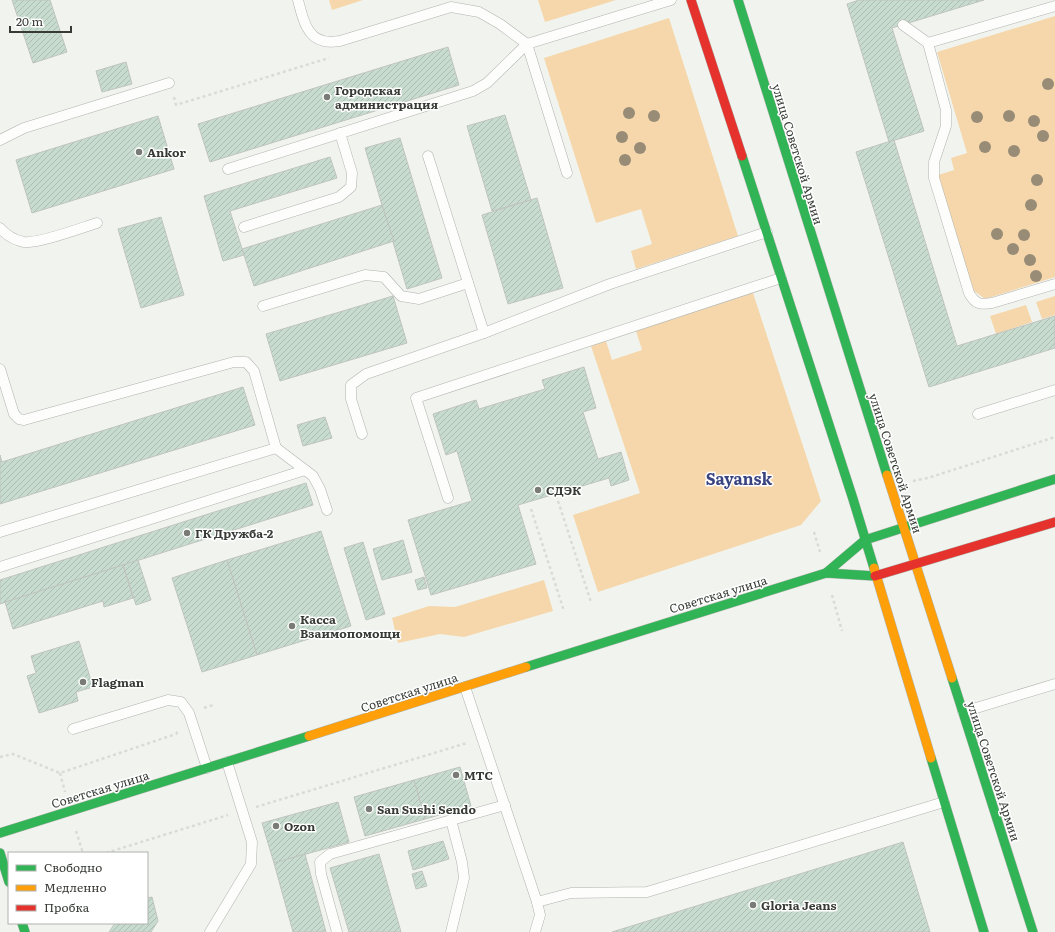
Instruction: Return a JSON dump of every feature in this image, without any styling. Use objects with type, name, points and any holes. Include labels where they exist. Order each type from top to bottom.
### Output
[{"type":"street","points":[[691,0],[865,540],[984,932]]},
{"type":"street","name":"улица Советской Армии","points":[[738,0],[1033,932]]},
{"type":"street","name":"Советская улица","points":[[826,573],[865,540],[1055,480]]},
{"type":"street","name":"Советская улица","points":[[0,833],[826,573],[876,576],[1055,522]]},
{"type":"street","points":[[0,853],[8,879]]},
{"type":"lane","points":[[298,0],[303,20],[312,35],[323,42],[340,42],[451,7],[479,12],[500,24],[527,44],[567,173]]},
{"type":"lane","points":[[228,169],[473,91],[488,83],[527,44],[671,0]]},
{"type":"lane","points":[[928,43],[1055,6]]},
{"type":"lane","points":[[903,25],[928,43],[946,110],[946,126],[934,162],[934,178],[969,293],[977,303],[983,305],[1055,284]]},
{"type":"lane","points":[[0,140],[24,128],[169,83]]},
{"type":"lane","points":[[244,227],[339,197],[351,187],[352,173],[340,133]]},
{"type":"lane","points":[[428,156],[484,333]]},
{"type":"lane","points":[[0,228],[8,237],[25,242],[43,240],[97,224]]},
{"type":"lane","points":[[362,434],[351,398],[351,385],[366,374],[484,333],[610,284],[767,232]]},
{"type":"lane","points":[[263,306],[365,275],[384,277],[401,296],[419,299],[468,283]]},
{"type":"lane","points":[[448,498],[416,398],[781,278]]},
{"type":"lane","points":[[0,369],[14,414],[19,419],[24,420],[234,362],[246,362],[254,371],[276,448],[313,476],[320,489],[327,510]]},
{"type":"lane","points":[[978,414],[1055,390]]},
{"type":"lane","points":[[0,532],[276,448]]},
{"type":"lane","points":[[0,566],[305,470]]},
{"type":"lane","points":[[963,712],[1055,684]]},
{"type":"lane","points":[[465,687],[537,902],[540,916],[535,932]]},
{"type":"lane","points":[[74,729],[168,700],[181,702],[189,713],[207,768]]},
{"type":"lane","points":[[210,932],[251,864],[252,842],[227,762]]},
{"type":"lane","points":[[537,902],[571,893],[647,892],[944,802]]},
{"type":"lane","points":[[337,932],[321,874],[320,862],[330,854],[504,805]]},
{"type":"lane","points":[[451,820],[462,862],[464,878],[451,932]]},
{"type":"path","points":[[913,481],[928,478],[1055,437]]},
{"type":"path","points":[[558,501],[591,602]]},
{"type":"path","points":[[531,509],[564,611]]},
{"type":"path","points":[[826,573],[842,631]]},
{"type":"path","points":[[0,757],[13,754],[60,773],[176,734],[189,713],[213,705]]},
{"type":"path","points":[[109,852],[483,738]]},
{"type":"shaded area","points":[[329,0],[363,0],[332,10]]},
{"type":"shaded area","points":[[538,0],[616,0],[545,22]]},
{"type":"shaded area","points":[[1055,16],[1055,277],[985,299],[973,290],[938,175],[954,170],[951,158],[967,153],[937,52]]},
{"type":"shaded area","points":[[669,18],[738,236],[636,269],[631,251],[652,244],[641,209],[596,223],[544,58]]},
{"type":"shaded area","points":[[753,293],[821,501],[801,525],[598,592],[573,515],[640,493],[591,346],[606,341],[612,360],[642,350],[636,331]]},
{"type":"shaded area","points":[[1055,296],[1055,315],[1042,319],[1036,302]]},
{"type":"shaded area","points":[[1026,305],[1032,322],[996,334],[990,316]]},
{"type":"shaded area","points":[[544,580],[553,611],[464,637],[440,634],[398,643],[392,618],[429,606],[455,607]]},
{"type":"building","points":[[12,0],[50,0],[67,52],[33,63]]},
{"type":"building","points":[[859,0],[984,0],[892,28],[924,131],[889,142],[847,4]]},
{"type":"building","points":[[448,47],[459,85],[210,162],[198,124]]},
{"type":"building","points":[[126,62],[132,84],[102,92],[96,71]]},
{"type":"building","points":[[505,115],[531,200],[492,211],[467,126]]},
{"type":"building","points":[[158,116],[174,169],[32,213],[16,160]]},
{"type":"building","points":[[400,138],[442,278],[407,289],[365,148]]},
{"type":"building","points":[[894,140],[957,346],[1055,316],[1055,348],[929,387],[856,152]]},
{"type":"building","points":[[330,157],[337,178],[230,211],[244,255],[223,261],[204,196]]},
{"type":"building","points":[[537,198],[563,288],[508,304],[482,215]]},
{"type":"building","points":[[382,205],[394,241],[254,286],[242,249]]},
{"type":"building","points":[[161,217],[184,295],[141,308],[118,229]]},
{"type":"building","points":[[393,296],[407,343],[280,381],[266,334]]},
{"type":"building","points":[[584,367],[596,408],[583,412],[598,459],[621,452],[629,480],[611,486],[609,478],[518,505],[536,564],[431,595],[408,520],[472,501],[457,451],[446,455],[433,414],[476,400],[479,409],[545,389],[542,380]]},
{"type":"building","points":[[243,387],[255,425],[0,504],[0,455],[2,462]]},
{"type":"building","points":[[325,417],[332,438],[303,446],[297,425]]},
{"type":"building","name":"ГК Дружба-2","points":[[306,483],[313,505],[0,604],[0,580]]},
{"type":"building","points":[[321,531],[351,626],[257,655],[227,560]]},
{"type":"building","points":[[403,540],[412,572],[382,580],[373,549]]},
{"type":"building","points":[[363,542],[385,614],[366,620],[344,548]]},
{"type":"building","points":[[138,560],[151,600],[136,605],[123,565]]},
{"type":"building","points":[[227,560],[257,655],[202,672],[172,578]]},
{"type":"building","points":[[123,565],[133,598],[104,607],[103,601],[13,629],[5,602]]},
{"type":"building","points":[[424,577],[427,588],[418,590],[415,580]]},
{"type":"building","points":[[79,641],[93,687],[76,692],[78,701],[39,713],[27,676],[36,673],[31,656]]},
{"type":"building","points":[[460,767],[471,806],[425,819],[414,780]]},
{"type":"building","points":[[414,780],[425,819],[365,836],[354,797]]},
{"type":"building","points":[[338,802],[349,842],[274,863],[262,823]]},
{"type":"building","points":[[443,841],[449,859],[413,870],[408,851]]},
{"type":"building","points":[[903,842],[930,932],[612,932]]},
{"type":"building","points":[[305,854],[326,932],[293,932],[274,863]]},
{"type":"building","points":[[379,854],[401,932],[349,932],[330,868]]},
{"type":"building","points":[[422,871],[427,886],[416,889],[412,874]]},
{"type":"building","points":[[152,897],[158,921],[151,932],[109,932],[114,924],[148,924],[148,898]]},
{"type":"traffic: fast","points":[[738,0],[887,475]]},
{"type":"traffic: fast","points":[[742,156],[874,568]]},
{"type":"traffic: fast","points":[[826,573],[865,540],[1055,479]]},
{"type":"traffic: fast","points":[[526,667],[826,573],[875,576]]},
{"type":"traffic: fast","points":[[952,678],[1033,932]]},
{"type":"traffic: fast","points":[[0,833],[309,736]]},
{"type":"traffic: fast","points":[[931,758],[984,932]]},
{"type":"traffic: fast","points":[[0,853],[8,879]]},
{"type":"traffic: fast","points":[[22,924],[25,932]]},
{"type":"traffic: slow","points":[[887,475],[952,678]]},
{"type":"traffic: slow","points":[[874,568],[931,758]]},
{"type":"traffic: slow","points":[[309,736],[526,667]]},
{"type":"traffic: jam","points":[[691,0],[742,156]]},
{"type":"traffic: jam","points":[[875,576],[1055,522]]},
{"type":"place","name":"Городская администрация","points":[[327,97]]},
{"type":"place","name":"Ankor","points":[[139,152]]},
{"type":"place","name":"СДЭК","points":[[538,490]]},
{"type":"place","name":"ГК Дружба-2","points":[[187,533]]},
{"type":"place","name":"Касса Взаимопомощи","points":[[292,626]]},
{"type":"place","name":"Flagman","points":[[83,682]]},
{"type":"place","name":"МТС","points":[[456,775]]},
{"type":"place","name":"San Sushi Sendo","points":[[369,809]]},
{"type":"place","name":"Ozon","points":[[276,826]]},
{"type":"place","name":"Gloria Jeans","points":[[753,905]]},
{"type":"district","name":"Sayansk","points":[[739,478]]}]
